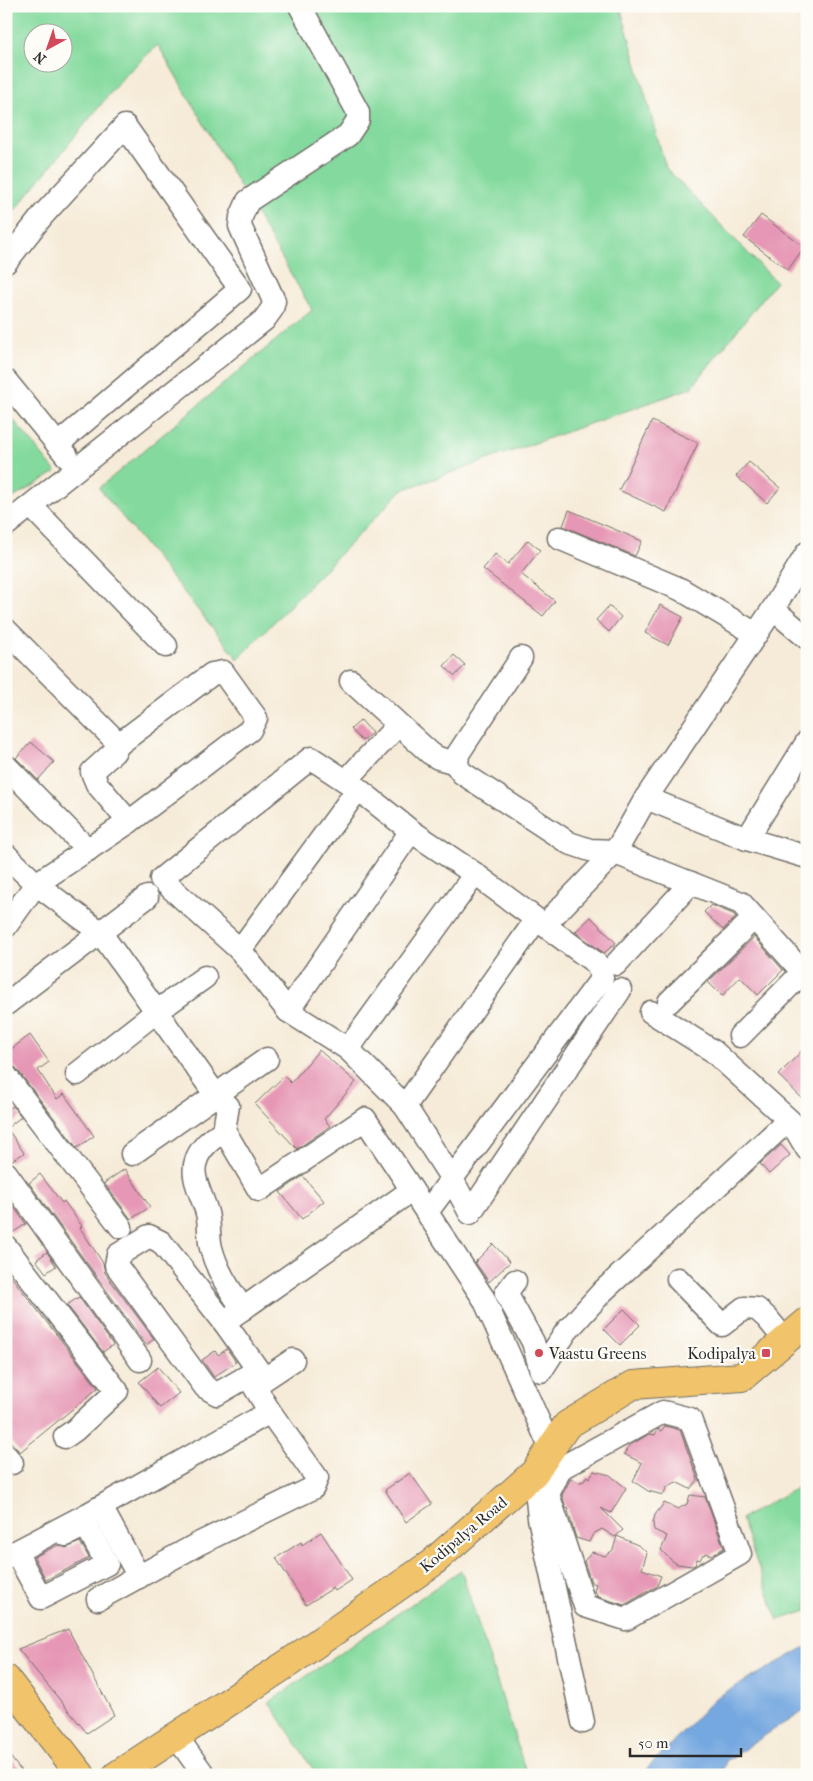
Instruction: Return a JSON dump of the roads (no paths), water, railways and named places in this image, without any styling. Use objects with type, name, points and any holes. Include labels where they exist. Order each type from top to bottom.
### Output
[{"type":"main road","name":"Kodipalya Road","points":[[117,1775],[290,1662],[432,1562],[534,1474],[567,1425],[634,1385],[742,1377],[807,1322]]},
{"type":"main road","points":[[6,1680],[81,1775]]},
{"type":"main road","points":[[6,1694],[70,1775]]},
{"type":"street","points":[[6,525],[264,320],[272,310],[274,301],[240,226],[244,208],[248,201],[348,135],[358,120],[358,112],[300,6]]},
{"type":"street","points":[[6,262],[43,215],[125,126],[240,289],[58,444]]},
{"type":"street","points":[[6,381],[78,468]]},
{"type":"street","points":[[31,506],[166,646]]},
{"type":"street","points":[[559,538],[680,589],[756,634]]},
{"type":"street","points":[[405,1106],[545,917],[616,851],[646,798],[773,609],[807,553]]},
{"type":"street","points":[[773,609],[807,638]]},
{"type":"street","points":[[6,630],[119,744]]},
{"type":"street","points":[[456,763],[458,754],[521,658]]},
{"type":"street","points":[[6,926],[36,884],[129,822],[250,730],[256,718],[223,672],[212,674],[119,744],[114,752],[92,772],[97,784],[129,822]]},
{"type":"street","points":[[351,681],[430,753],[438,758],[456,763],[462,772],[569,842],[590,850],[616,851],[620,855],[741,903],[805,975],[740,1036]]},
{"type":"street","points":[[240,950],[356,780],[398,725]]},
{"type":"street","points":[[747,839],[807,742]]},
{"type":"street","points":[[427,1212],[452,1178],[602,978],[598,964],[545,917],[475,874],[411,831],[356,780],[311,758],[161,879],[240,950],[288,1011],[348,1049],[405,1106],[452,1178],[470,1213],[620,990]]},
{"type":"street","points":[[6,766],[88,850]]},
{"type":"street","points":[[646,798],[747,839],[807,857]]},
{"type":"street","points":[[288,1011],[411,831]]},
{"type":"street","points":[[6,855],[36,884],[100,932],[215,1094],[228,1106],[224,1130],[259,1190],[365,1119],[484,1299],[551,1449]]},
{"type":"street","points":[[348,1049],[475,874]]},
{"type":"street","points":[[616,964],[691,883]]},
{"type":"street","points":[[6,1004],[147,897]]},
{"type":"street","points":[[515,1280],[506,1292],[533,1342],[541,1371],[566,1332],[603,1291],[794,1136],[791,1122],[660,1007],[754,918]]},
{"type":"street","points":[[77,1074],[204,977]]},
{"type":"street","points":[[132,1154],[266,1059]]},
{"type":"street","points":[[6,1076],[122,1228]]},
{"type":"street","points":[[224,1130],[209,1141],[200,1151],[195,1162],[195,1176],[208,1214],[211,1246],[219,1270],[222,1278],[243,1309]]},
{"type":"street","points":[[6,1173],[140,1360]]},
{"type":"street","points":[[224,1322],[412,1190]]},
{"type":"street","points":[[149,1236],[161,1242],[224,1322],[258,1370],[217,1394],[205,1386],[116,1265],[118,1256],[149,1236]]},
{"type":"street","points":[[6,1247],[117,1391],[65,1437]]},
{"type":"street","points":[[678,1279],[722,1325],[744,1308],[757,1309],[785,1340]]},
{"type":"street","points":[[98,1600],[198,1544],[313,1488],[317,1478],[254,1386],[293,1360]]},
{"type":"street","points":[[518,1376],[538,1360]]},
{"type":"street","points":[[14,1556],[270,1412]]},
{"type":"street","points":[[560,1612],[584,1606],[626,1619],[671,1582],[740,1554],[690,1419],[663,1412],[561,1468],[548,1494],[584,1606]]},
{"type":"street","points":[[534,1474],[539,1518],[584,1722]]},
{"type":"street","points":[[101,1507],[139,1577]]},
{"type":"street","points":[[176,1736],[204,1775]]},
{"type":"water","points":[[807,1646],[807,1708],[726,1761],[721,1775],[641,1775],[714,1699]]},
{"type":"place","name":"Vaastu Greens","points":[[539,1353]]},
{"type":"place","name":"Kodipalya","points":[[766,1353]]}]
